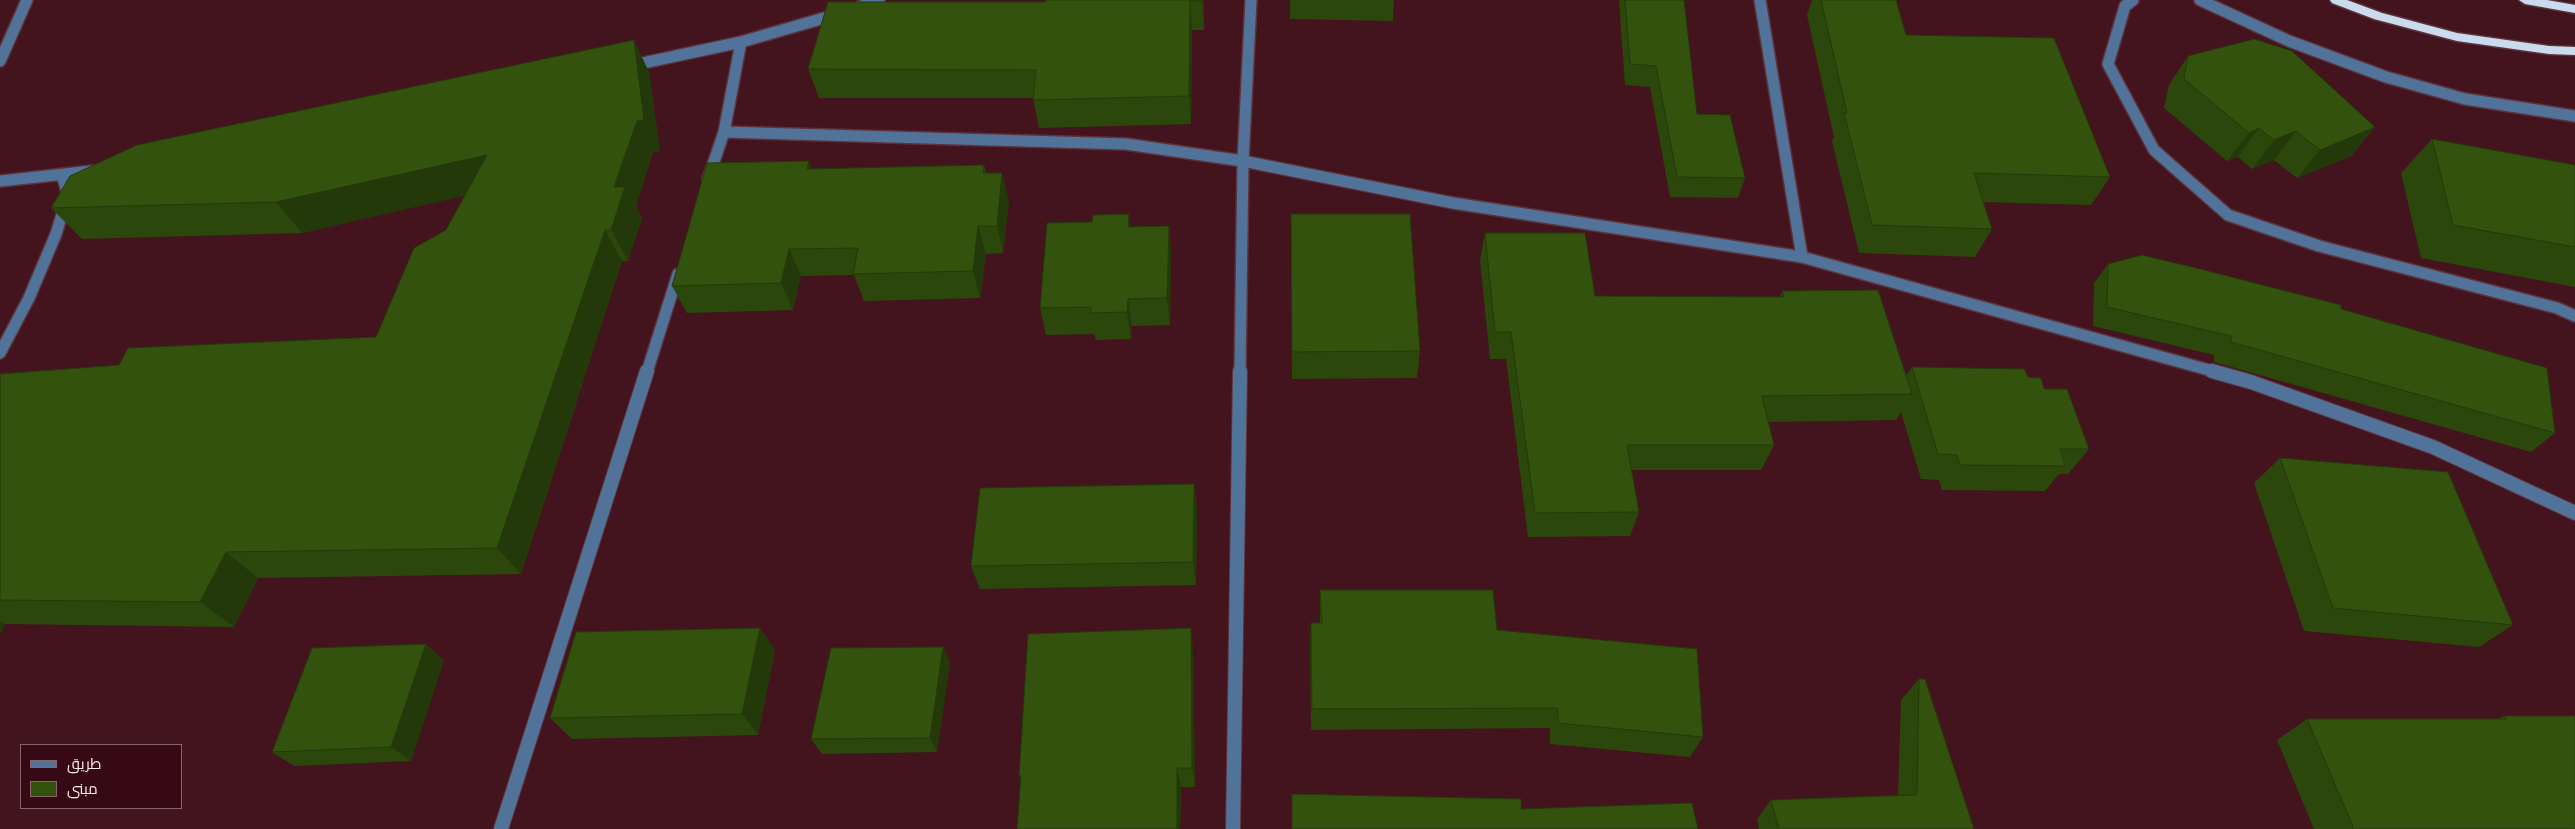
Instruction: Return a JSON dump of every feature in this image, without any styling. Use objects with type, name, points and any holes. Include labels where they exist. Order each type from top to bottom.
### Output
[{"type":"highway","points":[[2336,0],[2378,16],[2457,37],[2549,50],[2575,51]]},
{"type":"highway","points":[[2525,0],[2575,10]]},
{"type":"street","points":[[0,61],[27,0]]},
{"type":"street","points":[[614,69],[740,42],[879,0]]},
{"type":"street","points":[[1233,829],[1243,161],[1251,0]]},
{"type":"street","points":[[1760,0],[1802,257]]},
{"type":"street","points":[[2133,0],[2125,6],[2108,64],[2154,150],[2228,215],[2319,246],[2557,308],[2575,316]]},
{"type":"street","points":[[2200,0],[2289,41],[2386,77],[2465,99],[2575,116]]},
{"type":"street","points":[[706,188],[724,132],[740,42]]},
{"type":"street","points":[[724,132],[1126,144],[1243,161],[1454,203],[1802,257],[2251,382],[2433,446],[2575,514]]},
{"type":"street","points":[[0,181],[107,169]]},
{"type":"street","points":[[0,353],[28,298],[56,234],[68,196],[62,175]]},
{"type":"street","points":[[500,829],[682,264]]},
{"type":"building","points":[[1046,0],[1202,0],[1190,1],[1189,96],[1033,100],[1036,70],[808,69],[828,2],[1046,2]]},
{"type":"building","points":[[1625,0],[1684,0],[1697,114],[1730,115],[1745,178],[1677,177],[1656,66],[1630,64]]},
{"type":"building","points":[[1821,0],[1896,0],[1906,35],[2054,38],[2110,177],[1974,173],[1992,229],[1872,225],[1844,113],[1847,113]]},
{"type":"building","points":[[2254,39],[2292,51],[2375,127],[2320,150],[2296,131],[2274,140],[2259,128],[2249,133],[2184,79],[2188,56]]},
{"type":"building","points":[[634,40],[644,120],[637,121],[614,187],[625,187],[611,230],[605,230],[497,548],[226,552],[200,602],[0,600],[0,374],[119,365],[128,348],[376,337],[414,248],[446,230],[487,155],[276,202],[51,208],[70,176],[137,145]]},
{"type":"building","points":[[2432,139],[2575,165],[2575,247],[2453,225]]},
{"type":"building","points":[[809,161],[807,169],[984,165],[983,173],[1002,173],[997,226],[978,226],[973,271],[853,274],[858,248],[789,249],[781,283],[672,286],[707,163]]},
{"type":"building","points":[[1129,214],[1128,227],[1169,226],[1167,298],[1128,299],[1127,312],[1091,313],[1091,307],[1040,308],[1047,223],[1092,222],[1093,215]]},
{"type":"building","points":[[1291,214],[1410,214],[1420,351],[1292,352]]},
{"type":"building","points":[[1485,233],[1585,233],[1595,296],[1784,297],[1782,291],[1878,290],[1912,394],[1762,396],[1774,445],[1627,445],[1639,512],[1535,513],[1511,332],[1495,332]]},
{"type":"building","points":[[2142,255],[2341,305],[2341,309],[2547,368],[2555,433],[2231,342],[2231,336],[2107,307],[2108,264]]},
{"type":"building","points":[[1912,367],[2024,369],[2028,377],[2041,378],[2044,389],[2067,389],[2089,449],[2060,449],[2065,466],[1960,465],[1957,455],[1938,454]]},
{"type":"building","points":[[2280,458],[2448,472],[2513,625],[2333,608]]},
{"type":"building","points":[[1194,484],[1193,562],[971,566],[980,488]]},
{"type":"building","points":[[1320,590],[1493,590],[1497,630],[1697,649],[1703,737],[1558,723],[1558,708],[1312,709],[1311,623],[1322,623]]},
{"type":"building","points":[[760,628],[742,714],[550,718],[576,632]]},
{"type":"building","points":[[1191,628],[1192,768],[1177,768],[1177,829],[1017,829],[1028,634]]},
{"type":"building","points":[[426,644],[391,747],[272,752],[312,648]]},
{"type":"building","points":[[943,647],[930,738],[811,739],[831,648]]},
{"type":"building","points":[[1919,679],[1925,679],[1974,829],[1779,829],[1771,800],[1917,795]]},
{"type":"building","points":[[2504,716],[2575,716],[2575,829],[2354,829],[2307,719],[2506,719]]},
{"type":"building","points":[[1292,794],[1521,799],[1521,809],[1692,803],[1698,829],[1292,829]]}]
